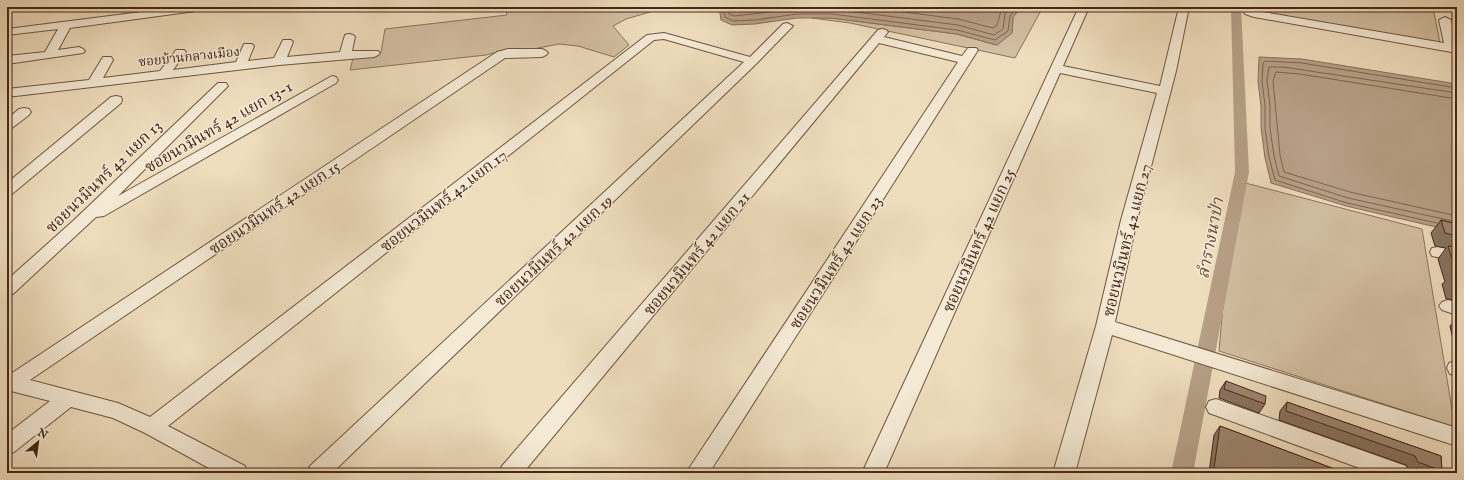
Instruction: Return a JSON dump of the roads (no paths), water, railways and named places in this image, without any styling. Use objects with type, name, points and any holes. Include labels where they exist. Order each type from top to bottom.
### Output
[{"type":"street","points":[[7,32],[144,11],[203,7]]},
{"type":"street","name":"ซอยนวมินทร์ 42 แยก 25","points":[[873,473],[1084,7]]},
{"type":"street","name":"ซอยนวมินทร์ 42 แยก 27","points":[[1064,473],[1105,326],[1129,220],[1170,71],[1184,7]]},
{"type":"street","points":[[1246,7],[1248,12],[1254,14],[1454,48],[1445,20]]},
{"type":"street","name":"ซอยนวมินทร์ 42 แยก 19","points":[[318,473],[787,26]]},
{"type":"street","points":[[50,54],[65,28]]},
{"type":"street","name":"ซอยนวมินทร์ 42 แยก 21","points":[[510,473],[880,35],[969,55]]},
{"type":"street","name":"ซอยนวมินทร์ 42 แยก 17","points":[[152,427],[651,37],[664,36],[752,61]]},
{"type":"street","points":[[344,56],[348,37]]},
{"type":"street","points":[[279,61],[286,42]]},
{"type":"street","points":[[241,65],[248,46]]},
{"type":"street","points":[[7,60],[79,51]]},
{"type":"street","points":[[165,73],[180,52]]},
{"type":"street","name":"ซอยบ้านกลางเมือง","points":[[7,93],[165,73],[374,53]]},
{"type":"street","name":"ซอยนวมินทร์ 42 แยก 15","points":[[10,382],[501,55],[508,53],[542,53]]},
{"type":"street","name":"ซอยนวมินทร์ 42 แยก 23","points":[[697,473],[969,55]]},
{"type":"street","points":[[94,82],[107,60]]},
{"type":"street","points":[[1056,68],[1164,91]]},
{"type":"street","name":"ซอยนวมินทร์ 42 แยก 13-1","points":[[79,225],[332,80]]},
{"type":"street","name":"ซอยนวมินทร์ 42 แยก 13","points":[[7,290],[79,225],[222,86]]},
{"type":"street","points":[[7,191],[116,100]]},
{"type":"street","points":[[7,125],[24,112]]},
{"type":"street","points":[[1438,252],[1457,256]]},
{"type":"street","points":[[1105,326],[1457,437]]},
{"type":"street","points":[[10,382],[118,411],[152,427],[237,473]]},
{"type":"street","points":[[7,446],[68,398]]},
{"type":"street","points":[[1216,408],[1398,473]]},
{"type":"water","points":[[719,7],[1021,7],[1013,17],[1012,33],[997,45],[957,34],[831,18],[797,18],[755,24],[732,25],[721,20]]},
{"type":"water","points":[[1259,57],[1302,59],[1457,84],[1457,232],[1346,206],[1271,183],[1265,158],[1261,128],[1261,107],[1258,81]]},
{"type":"waterway","name":"ลำรางนาป่า","points":[[1182,473],[1242,172],[1236,7]]}]
